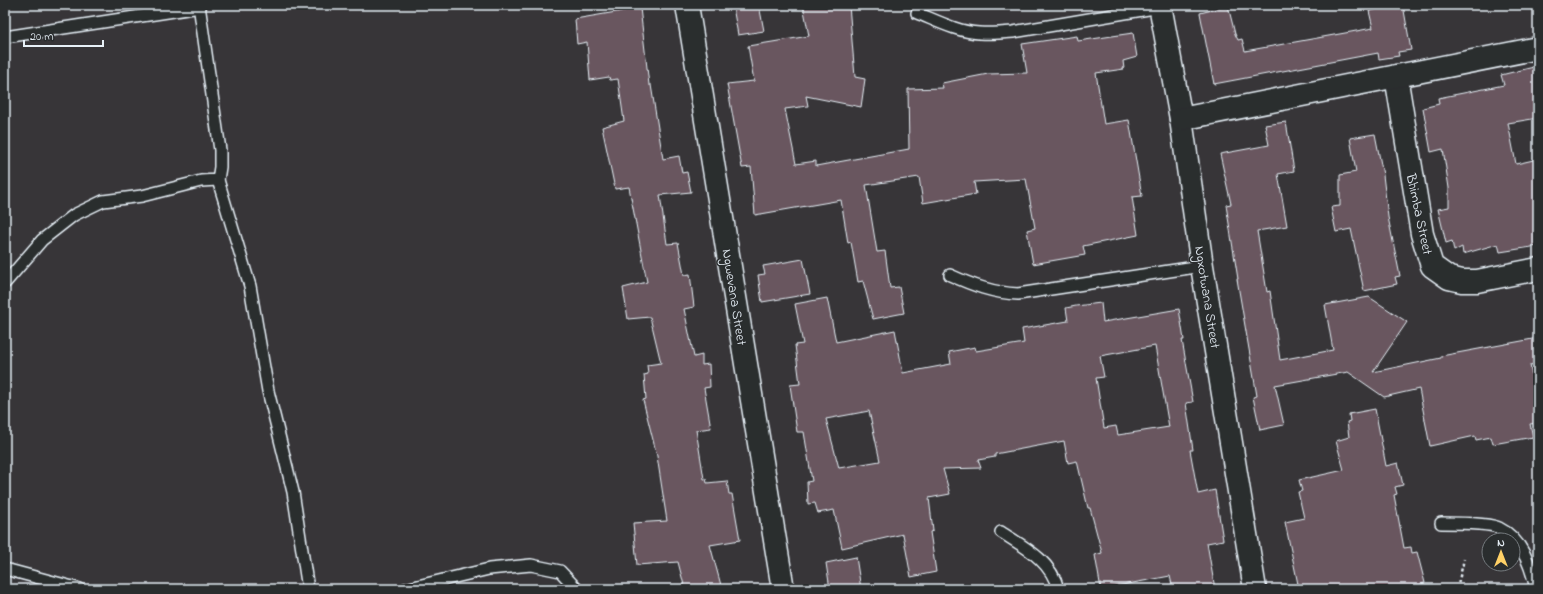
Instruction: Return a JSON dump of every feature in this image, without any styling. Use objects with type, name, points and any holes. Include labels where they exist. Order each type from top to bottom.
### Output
[{"type":"street","name":"Ngwevana Street","points":[[687,5],[783,589]]},
{"type":"street","name":"Ngxotwana Street","points":[[1160,6],[1181,119],[1202,266],[1256,589]]},
{"type":"street","points":[[1181,119],[1538,48]]},
{"type":"street","name":"Bhimba Street","points":[[1396,76],[1422,234],[1432,266],[1449,278],[1462,281],[1477,281],[1538,268]]},
{"type":"lane","points":[[5,37],[200,6],[220,150],[218,180],[250,286],[268,391],[293,492],[308,589]]},
{"type":"lane","points":[[917,13],[961,30],[978,33],[992,33],[1013,32],[1160,6]]},
{"type":"lane","points":[[5,283],[42,240],[80,212],[103,201],[142,196],[201,181],[218,180]]},
{"type":"lane","points":[[950,275],[975,286],[1000,292],[1018,294],[1202,266]]},
{"type":"lane","points":[[1441,522],[1498,527],[1516,541],[1528,563],[1536,589]]},
{"type":"lane","points":[[1001,532],[1039,557],[1047,565],[1058,589]]},
{"type":"lane","points":[[405,589],[489,569],[531,565],[560,571],[577,589]]},
{"type":"lane","points":[[5,569],[80,589]]},
{"type":"path","points":[[1457,589],[1464,559]]},
{"type":"building","points":[[759,5],[764,31],[738,35],[733,7]]},
{"type":"building","points":[[803,5],[849,5],[855,77],[865,79],[861,107],[806,96],[808,106],[785,109],[796,164],[816,161],[816,166],[909,149],[908,89],[943,88],[942,83],[988,74],[1027,73],[1022,44],[1077,36],[1078,41],[1133,33],[1137,57],[1123,61],[1124,69],[1096,73],[1104,124],[1129,120],[1142,196],[1132,197],[1138,235],[1083,246],[1085,255],[1033,264],[1027,230],[1035,228],[1026,179],[974,182],[976,194],[923,203],[919,177],[866,185],[877,252],[885,251],[890,288],[899,287],[904,313],[873,319],[863,281],[858,282],[851,242],[848,243],[841,200],[755,215],[751,167],[742,168],[727,84],[754,81],[748,46],[809,36]]},
{"type":"building","points":[[1379,5],[1403,5],[1411,50],[1398,52],[1399,56],[1379,59],[1378,53],[1214,84],[1200,13],[1228,6],[1235,34],[1238,40],[1242,39],[1245,51],[1373,28],[1369,11],[1379,9]]},
{"type":"building","points":[[640,8],[649,85],[651,85],[663,159],[679,156],[682,173],[687,172],[691,192],[660,195],[667,244],[678,243],[684,275],[690,274],[694,307],[684,309],[694,357],[702,355],[702,365],[709,364],[710,387],[704,388],[711,428],[696,430],[704,479],[706,479],[707,483],[727,481],[729,494],[732,494],[740,540],[710,545],[722,589],[685,589],[678,562],[637,565],[633,523],[667,521],[657,456],[643,400],[646,399],[644,375],[648,374],[647,365],[661,363],[650,317],[628,319],[623,288],[647,282],[629,187],[615,189],[602,127],[624,121],[618,79],[610,80],[609,77],[590,80],[587,42],[577,44],[575,19]]},
{"type":"building","points":[[1538,66],[1538,118],[1508,123],[1516,164],[1538,159],[1538,246],[1500,252],[1498,244],[1463,254],[1462,247],[1454,251],[1452,241],[1446,243],[1438,209],[1449,207],[1449,188],[1443,149],[1431,152],[1423,108],[1439,104],[1438,98],[1504,85],[1501,75]]},
{"type":"building","points":[[1286,122],[1294,171],[1278,174],[1287,226],[1257,231],[1267,292],[1270,291],[1280,360],[1333,350],[1325,305],[1369,297],[1407,322],[1373,372],[1441,358],[1441,356],[1538,338],[1538,364],[1530,365],[1538,408],[1538,423],[1530,424],[1533,437],[1493,444],[1491,437],[1476,440],[1475,436],[1430,446],[1419,389],[1384,397],[1348,372],[1275,385],[1284,425],[1260,430],[1253,397],[1257,396],[1226,205],[1231,204],[1220,154],[1269,145],[1265,125]]},
{"type":"building","points":[[1375,134],[1383,175],[1388,217],[1400,276],[1395,277],[1397,284],[1364,291],[1351,229],[1336,232],[1331,207],[1340,206],[1340,175],[1356,172],[1350,138]]},
{"type":"building","points":[[803,259],[810,294],[762,302],[758,275],[765,274],[763,266]]},
{"type":"building","points":[[827,298],[836,342],[895,330],[903,373],[951,364],[949,352],[975,347],[976,351],[1024,343],[1022,329],[1068,321],[1066,308],[1101,303],[1103,322],[1179,309],[1184,340],[1182,340],[1193,402],[1186,403],[1193,450],[1190,450],[1198,494],[1215,490],[1223,540],[1207,543],[1215,589],[1173,589],[1170,576],[1101,589],[1095,555],[1102,553],[1090,508],[1088,508],[1077,461],[1068,463],[1064,441],[995,454],[995,457],[978,460],[981,468],[943,469],[950,494],[929,498],[933,531],[930,532],[936,572],[911,577],[903,534],[842,548],[834,510],[818,513],[815,503],[808,504],[807,482],[812,481],[804,432],[797,432],[790,385],[800,384],[795,345],[803,344],[795,304]],"holes":[[[1155,346],[1169,427],[1118,435],[1116,426],[1104,428],[1096,378],[1104,377],[1100,356]],[[869,411],[880,461],[839,468],[826,419]]]},
{"type":"building","points":[[1375,409],[1386,466],[1398,463],[1403,485],[1395,487],[1397,494],[1394,495],[1404,548],[1411,547],[1412,553],[1417,552],[1425,583],[1401,589],[1299,589],[1285,522],[1304,518],[1298,492],[1302,491],[1299,480],[1344,470],[1336,441],[1349,437],[1347,422],[1350,421],[1349,414]]},
{"type":"building","points":[[856,557],[861,589],[830,589],[826,563]]}]
